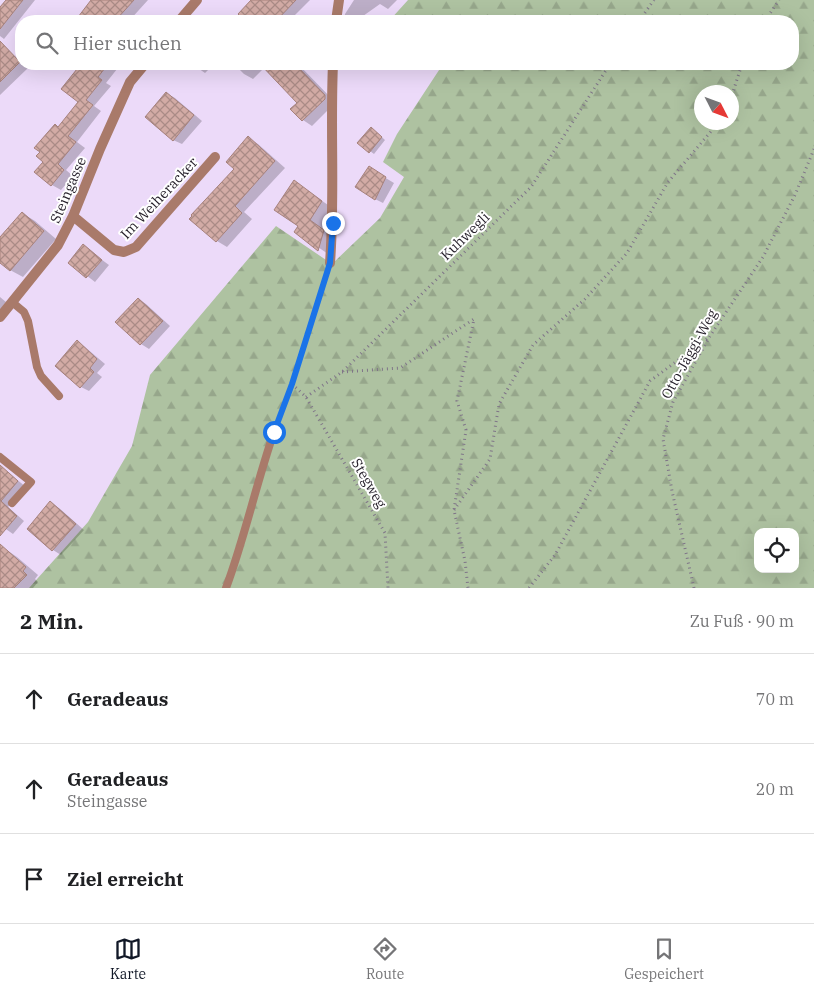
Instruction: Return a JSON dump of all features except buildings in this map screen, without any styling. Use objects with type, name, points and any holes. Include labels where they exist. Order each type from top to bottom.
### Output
[{"type":"street","points":[[184,15],[197,0]]},
{"type":"street","points":[[337,15],[339,0]]},
{"type":"street","name":"Steingasse","points":[[0,317],[58,245],[73,216],[130,82],[140,70]]},
{"type":"street","points":[[330,263],[333,223],[331,112],[333,70]]},
{"type":"street","name":"Im Weiheracker","points":[[73,216],[114,250],[124,252],[136,247],[215,157]]},
{"type":"lane","points":[[12,302],[24,312],[28,321],[36,367],[41,376],[59,396]]},
{"type":"lane","points":[[226,588],[235,564],[260,474],[274,432]]},
{"type":"lane","points":[[0,457],[30,482],[12,503]]},
{"type":"path","points":[[643,15],[654,0]]},
{"type":"path","points":[[770,15],[779,0]]},
{"type":"path","name":"Kuhwegli","points":[[306,397],[342,372],[531,188],[606,70]]},
{"type":"path","points":[[735,85],[740,70]]},
{"type":"path","points":[[454,510],[490,459],[499,404],[533,345],[585,299],[627,253],[668,182],[712,130]]},
{"type":"path","name":"Otto-Jäggi-Weg","points":[[694,588],[672,491],[663,439],[673,402],[710,336],[763,257],[795,195],[814,150]]},
{"type":"path","points":[[274,432],[292,384],[330,263]]},
{"type":"path","points":[[342,372],[400,368],[474,319],[457,401],[466,430],[454,510],[465,561],[468,588]]},
{"type":"path","points":[[529,588],[555,555],[650,381],[710,336]]},
{"type":"path","name":"Stegweg","points":[[292,384],[306,397],[385,533],[388,588]]},
{"type":"green space","points":[[408,0],[814,0],[814,588],[29,588],[88,522],[132,446],[150,375],[276,226],[332,264],[380,218],[404,177],[383,162],[397,134],[439,70],[799,70],[799,15],[394,15]]},
{"type":"route","points":[[274,432],[292,384],[330,263],[333,223]]}]
